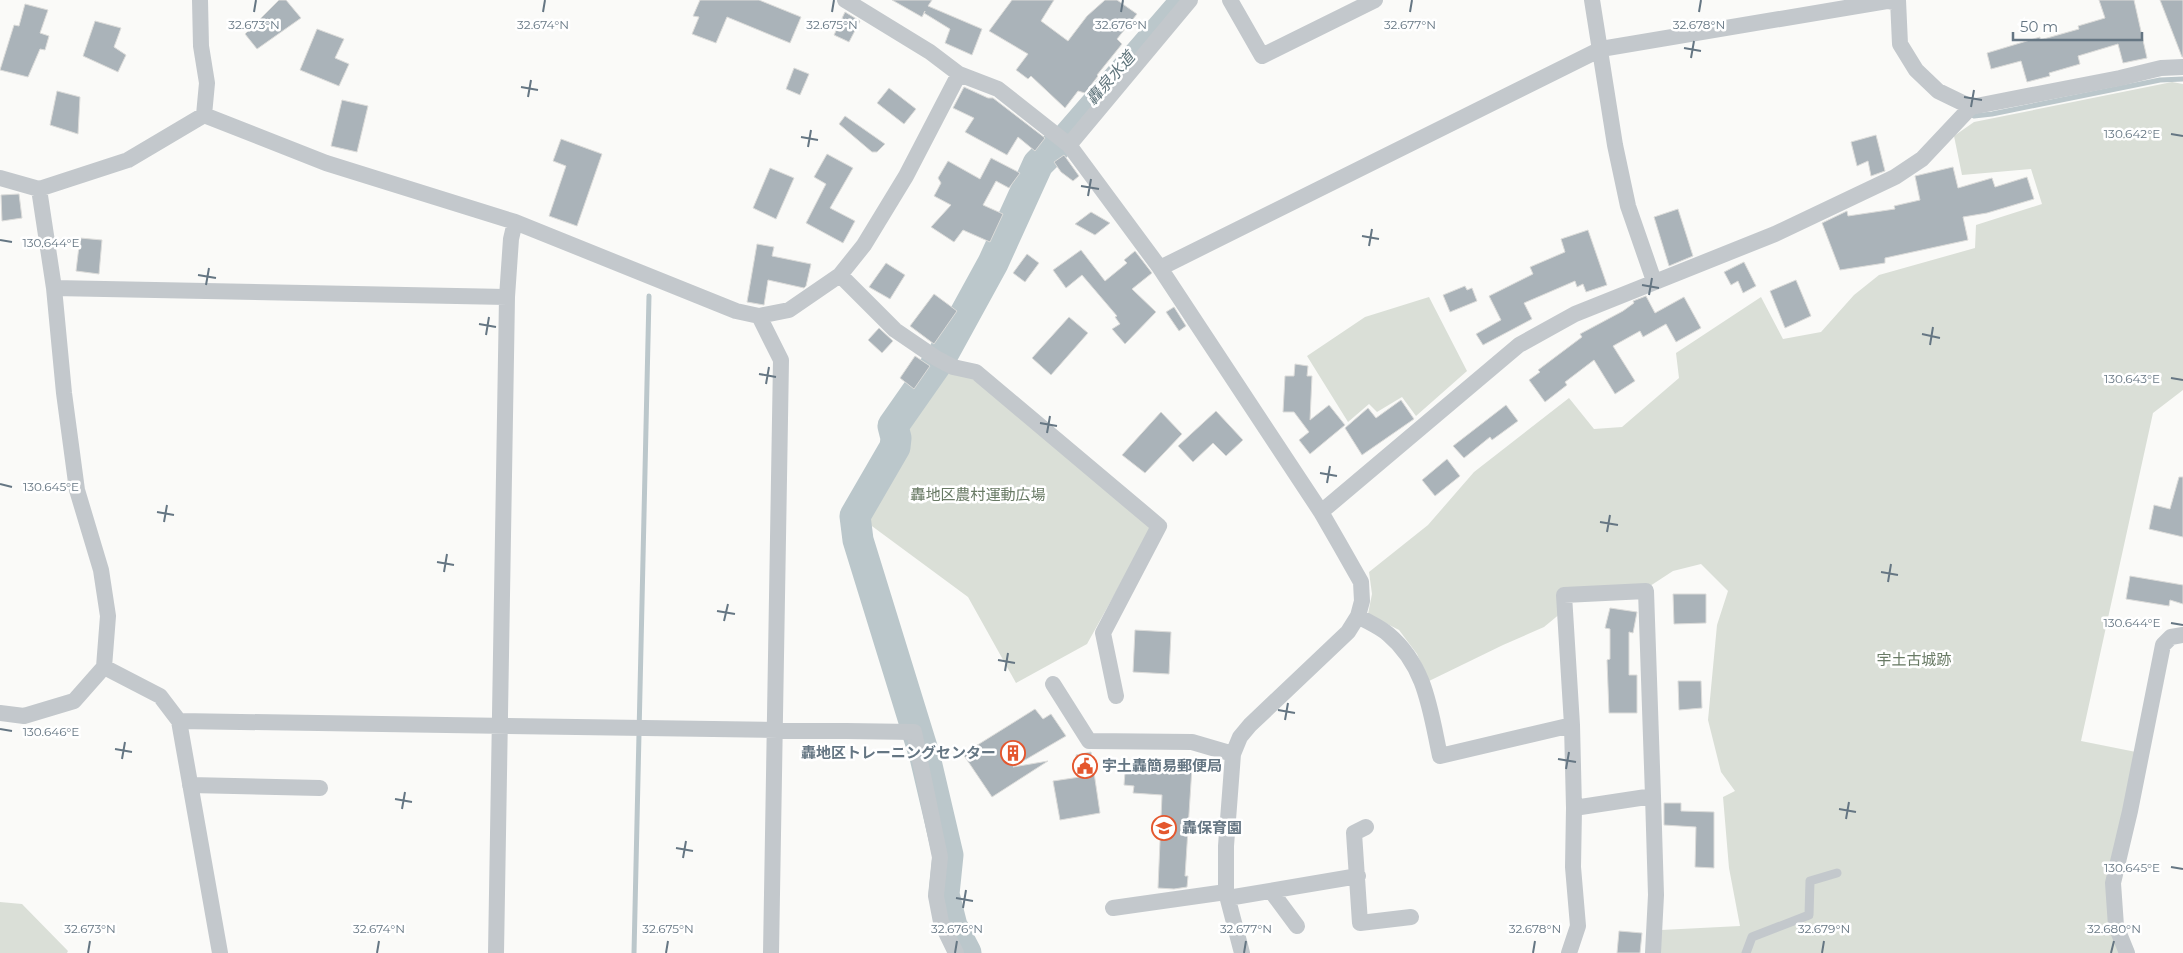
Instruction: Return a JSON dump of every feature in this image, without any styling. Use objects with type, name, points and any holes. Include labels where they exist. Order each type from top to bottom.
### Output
[{"type":"street","points":[[200,0],[201,46],[207,82],[204,115]]},
{"type":"street","points":[[845,0],[930,52],[960,74],[998,89],[1069,145],[1160,268],[1321,512],[1361,582],[1362,601],[1358,616],[1348,632],[1250,725],[1240,737],[1233,754],[1228,805],[1227,895],[1242,953]]},
{"type":"street","points":[[1069,145],[1190,0]]},
{"type":"street","points":[[1230,0],[1262,56],[1375,0]]},
{"type":"street","points":[[1592,0],[1615,145],[1628,206],[1654,281]]},
{"type":"street","points":[[1160,268],[1601,49],[1887,1],[1898,2],[1900,44],[1916,70],[1938,91],[1972,107]]},
{"type":"street","points":[[1321,512],[1519,345],[1575,314],[1775,234],[1895,177],[1922,159],[1972,107],[2120,78],[2161,68],[2183,66]]},
{"type":"street","points":[[204,115],[326,163],[515,222],[736,311],[759,316],[789,310],[840,275],[864,246],[888,207],[960,74]]},
{"type":"street","points":[[0,178],[39,189],[128,160],[204,115]]},
{"type":"street","points":[[0,713],[24,716],[74,701],[104,667],[108,616],[101,570],[77,490],[64,393],[54,288],[39,189]]},
{"type":"street","points":[[496,953],[507,297],[511,239],[515,222]]},
{"type":"street","points":[[840,275],[895,330],[953,368],[976,372],[1159,526],[1103,633],[1116,696]]},
{"type":"street","points":[[54,288],[507,297]]},
{"type":"street","points":[[759,316],[781,360],[771,953]]},
{"type":"street","points":[[1569,953],[1578,926],[1573,868],[1572,725],[1564,595],[1646,590],[1654,796],[1656,895],[1654,953]]},
{"type":"street","points":[[1358,616],[1387,633],[1408,653],[1424,682],[1440,756],[1572,725]]},
{"type":"street","points":[[2127,953],[2116,926],[2113,883],[2130,811],[2163,645],[2171,636],[2183,635]]},
{"type":"street","points":[[104,667],[160,696],[179,721],[220,953]]},
{"type":"street","points":[[1053,684],[1089,741],[1192,742],[1233,754]]},
{"type":"street","points":[[179,721],[914,732],[940,857],[936,896],[941,922],[956,953]]},
{"type":"street","points":[[190,786],[320,788]]},
{"type":"street","points":[[1574,808],[1654,796]]},
{"type":"street","points":[[1366,827],[1354,833],[1360,923],[1411,917]]},
{"type":"street","points":[[1113,908],[1271,891],[1358,876]]},
{"type":"street","points":[[1271,891],[1298,926]]},
{"type":"lane","points":[[1746,953],[1752,937],[1809,915],[1810,881],[1837,873]]},
{"type":"green space","name":"宇土古城跡","points":[[2172,82],[2183,84],[2183,390],[2153,413],[2081,741],[2136,752],[2108,889],[2121,953],[1659,953],[1661,930],[1740,926],[1729,868],[1723,797],[1735,791],[1721,772],[1708,720],[1717,625],[1728,591],[1701,564],[1673,571],[1650,586],[1561,590],[1561,613],[1544,627],[1429,681],[1417,654],[1399,630],[1368,614],[1372,594],[1369,572],[1428,525],[1474,472],[1569,398],[1594,429],[1622,427],[1679,378],[1676,353],[1761,297],[1783,339],[1821,332],[1854,295],[1879,275],[1975,248],[1976,225],[2042,204],[2031,169],[1962,175],[1954,136],[1974,122]]},
{"type":"green space","points":[[1429,297],[1467,371],[1416,416],[1402,397],[1377,412],[1369,404],[1348,422],[1307,356],[1365,317]]},
{"type":"green space","name":"轟地区農村運動広場","points":[[941,366],[973,375],[1152,527],[1087,644],[1016,683],[968,597],[861,518],[906,438],[897,430]]},
{"type":"green space","points":[[0,902],[22,904],[68,951],[67,953],[0,953]]},
{"type":"building","points":[[279,0],[286,0],[301,18],[257,49],[245,34]]},
{"type":"building","points":[[700,0],[759,0],[801,17],[790,43],[727,17],[716,43],[692,34],[699,17],[693,16]]},
{"type":"building","points":[[892,0],[932,0],[928,6],[982,29],[972,55],[945,43],[950,29],[924,13],[922,17]]},
{"type":"building","points":[[1012,0],[1054,0],[1041,21],[1068,41],[1087,16],[1105,0],[1117,0],[1137,14],[1117,39],[1122,44],[1085,93],[1078,91],[1065,108],[1031,76],[1028,79],[1016,70],[1028,54],[989,31]]},
{"type":"building","points":[[2099,0],[2134,0],[2147,58],[2123,63],[2118,44],[2078,56],[2080,64],[2049,73],[2050,76],[2027,82],[2021,61],[1991,69],[1987,53],[2040,37],[2040,40],[2079,29],[2078,26],[2105,18]]},
{"type":"building","points":[[2160,0],[2183,0],[2183,57],[2182,57]]},
{"type":"building","points":[[25,4],[48,10],[40,33],[49,36],[45,50],[40,49],[28,77],[0,70],[14,25],[19,26]]},
{"type":"building","points":[[845,12],[860,21],[849,42],[834,35]]},
{"type":"building","points":[[95,21],[121,28],[114,47],[126,55],[118,72],[83,56]]},
{"type":"building","points":[[317,29],[344,39],[335,58],[349,64],[339,86],[300,70]]},
{"type":"building","points":[[794,68],[809,74],[800,95],[786,89]]},
{"type":"building","points":[[964,87],[988,98],[993,98],[1045,138],[1035,151],[1018,137],[1007,155],[965,132],[974,118],[953,108]]},
{"type":"building","points":[[889,88],[916,109],[904,124],[877,103]]},
{"type":"building","points":[[57,91],[80,97],[78,134],[50,125]]},
{"type":"building","points":[[342,100],[368,106],[357,152],[331,146]]},
{"type":"building","points":[[845,116],[885,144],[877,152],[872,152],[839,124]]},
{"type":"building","points":[[1876,135],[1885,171],[1871,176],[1868,161],[1857,166],[1851,142]]},
{"type":"building","points":[[561,139],[602,154],[577,226],[549,216],[566,166],[553,161]]},
{"type":"building","points":[[827,154],[853,168],[830,208],[855,221],[843,243],[806,223],[826,184],[814,177]]},
{"type":"building","points":[[1064,155],[1079,176],[1073,181],[1061,172],[1054,162]]},
{"type":"building","points":[[991,158],[1020,173],[1009,188],[996,181],[983,205],[1003,214],[990,242],[963,230],[954,242],[931,227],[951,205],[934,196],[941,183],[938,178],[948,161],[980,179]]},
{"type":"building","points":[[1953,167],[1958,188],[1992,178],[1995,187],[2027,177],[2034,199],[1987,213],[1963,217],[1968,240],[1885,258],[1885,263],[1840,270],[1822,223],[1847,211],[1848,216],[1895,209],[1894,206],[1920,200],[1915,176]]},
{"type":"building","points":[[770,168],[794,178],[776,219],[753,208]]},
{"type":"building","points":[[19,194],[22,218],[2,221],[1,195]]},
{"type":"building","points":[[1678,209],[1693,256],[1669,266],[1654,217]]},
{"type":"building","points":[[1091,212],[1110,223],[1095,235],[1075,224]]},
{"type":"building","points":[[1588,230],[1607,285],[1586,292],[1583,284],[1577,287],[1575,281],[1524,303],[1532,319],[1483,345],[1476,334],[1501,320],[1489,296],[1533,274],[1530,267],[1565,252],[1561,239]]},
{"type":"building","points":[[80,238],[102,240],[99,274],[76,271]]},
{"type":"building","points":[[757,244],[774,247],[772,256],[811,264],[806,286],[804,288],[768,280],[764,305],[747,302]]},
{"type":"building","points":[[1081,250],[1105,281],[1127,263],[1124,260],[1135,251],[1152,273],[1132,289],[1156,312],[1125,344],[1112,329],[1120,324],[1115,317],[1117,316],[1082,275],[1066,288],[1053,270]]},
{"type":"building","points":[[1027,254],[1039,263],[1025,282],[1013,273]]},
{"type":"building","points":[[1744,262],[1756,286],[1743,293],[1738,281],[1731,285],[1724,272]]},
{"type":"building","points":[[886,263],[905,275],[890,299],[869,287]]},
{"type":"building","points":[[1796,280],[1811,316],[1785,328],[1770,291]]},
{"type":"building","points":[[1465,286],[1467,290],[1472,288],[1477,301],[1450,312],[1443,295]]},
{"type":"building","points":[[934,294],[957,311],[934,344],[910,326]]},
{"type":"building","points":[[1646,296],[1655,313],[1684,297],[1701,328],[1676,342],[1666,324],[1643,337],[1640,331],[1613,346],[1635,381],[1615,394],[1594,360],[1565,382],[1567,385],[1545,402],[1529,380],[1540,372],[1538,370],[1582,337],[1580,334],[1623,311],[1634,303],[1633,301]]},
{"type":"building","points":[[1174,307],[1186,326],[1179,331],[1166,312]]},
{"type":"building","points":[[1069,317],[1088,333],[1051,375],[1032,358]]},
{"type":"building","points":[[879,328],[893,341],[882,353],[868,340]]},
{"type":"building","points":[[915,356],[930,366],[914,389],[900,378]]},
{"type":"building","points":[[1295,364],[1308,366],[1307,376],[1312,376],[1310,420],[1329,405],[1345,425],[1310,454],[1299,440],[1309,432],[1294,412],[1283,412],[1285,376],[1294,376]]},
{"type":"building","points":[[1401,400],[1414,419],[1362,455],[1345,428],[1368,408],[1376,418]]},
{"type":"building","points":[[1506,405],[1518,421],[1492,440],[1490,437],[1464,458],[1453,446]]},
{"type":"building","points":[[1216,411],[1243,440],[1226,456],[1213,443],[1193,462],[1178,446]]},
{"type":"building","points":[[1161,412],[1182,434],[1145,473],[1122,455]]},
{"type":"building","points":[[1447,459],[1460,476],[1435,496],[1422,480]]},
{"type":"building","points":[[2179,477],[2183,477],[2183,537],[2149,529],[2154,505],[2170,509]]},
{"type":"building","points":[[2130,576],[2183,585],[2183,604],[2170,600],[2169,606],[2126,599]]},
{"type":"building","points":[[1673,594],[1706,594],[1706,623],[1674,624]]},
{"type":"building","points":[[1610,608],[1637,612],[1633,633],[1629,632],[1629,675],[1637,675],[1637,713],[1609,713],[1607,660],[1610,659],[1610,629],[1605,628]]},
{"type":"building","points":[[1135,630],[1171,632],[1169,674],[1133,672]]},
{"type":"building","points":[[1678,681],[1701,681],[1702,708],[1679,710]]},
{"type":"building","name":"轟地区トレーニングセンター","points":[[1035,709],[1043,719],[1051,714],[1066,736],[1013,767],[1048,761],[992,797],[963,754]]},
{"type":"building","points":[[1091,752],[1100,813],[1060,820],[1053,781],[1080,777],[1076,755]]},
{"type":"building","points":[[1135,763],[1192,767],[1185,876],[1188,876],[1187,887],[1174,889],[1158,888],[1162,795],[1133,793],[1134,786],[1124,785],[1125,772],[1135,772]]},
{"type":"building","points":[[1664,803],[1681,803],[1681,811],[1714,812],[1714,868],[1695,867],[1696,827],[1664,825]]},
{"type":"building","points":[[1619,931],[1642,933],[1640,953],[1617,953]]},
{"type":"waterway","name":"轟泉水道","points":[[1063,133],[1178,0]]},
{"type":"waterway","points":[[1968,113],[1974,116],[1992,114],[2160,80],[2183,79]]},
{"type":"waterway","points":[[966,953],[952,926],[944,894],[948,855],[925,757],[858,540],[855,516],[895,447],[896,438],[893,426],[942,356],[993,263],[1038,164],[1055,147]]},
{"type":"waterway","points":[[634,953],[649,296]]},
{"type":"place","name":"轟地区トレーニングセンター","points":[[1013,753]]},
{"type":"place","name":"宇土轟簡易郵便局","points":[[1085,766]]},
{"type":"place","name":"轟保育園","points":[[1164,828]]}]
